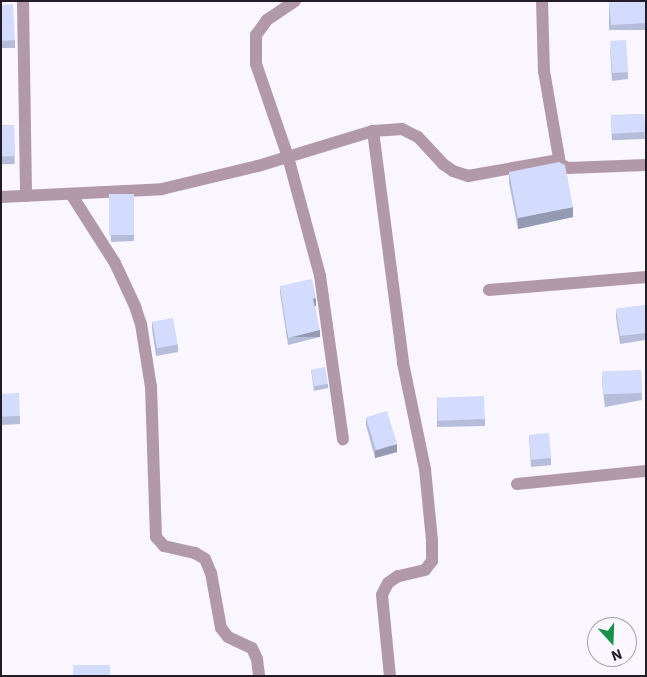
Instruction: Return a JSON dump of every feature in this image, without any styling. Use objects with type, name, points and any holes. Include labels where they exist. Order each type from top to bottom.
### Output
[{"type":"street","points":[[23,1],[26,196]]},
{"type":"street","points":[[296,1],[278,7],[256,35],[256,64],[288,157],[320,276],[343,439]]},
{"type":"street","points":[[542,1],[544,71],[560,164],[568,168],[646,165]]},
{"type":"street","points":[[1,197],[162,189],[288,157],[373,131],[402,129],[418,137],[452,171],[468,176],[558,160]]},
{"type":"street","points":[[373,131],[403,363],[425,469],[432,541],[432,561],[424,570],[398,576],[388,583],[382,594],[390,676]]},
{"type":"street","points":[[71,194],[115,263],[135,306],[141,324],[150,387],[156,537],[164,546],[195,553],[205,558],[211,573],[221,628],[228,637],[252,648],[257,659],[259,676]]},
{"type":"street","points":[[489,290],[646,277]]},
{"type":"street","points":[[517,484],[646,471]]},
{"type":"building","points":[[646,1],[646,23],[611,25],[609,2]]},
{"type":"building","points":[[13,4],[15,40],[1,41],[1,5]]},
{"type":"building","points":[[626,40],[628,72],[612,73],[610,41]]},
{"type":"building","points":[[644,114],[645,132],[612,134],[611,116]]},
{"type":"building","points":[[1,125],[14,125],[15,156],[2,156]]},
{"type":"building","points":[[559,162],[565,165],[573,207],[518,218],[509,172]]},
{"type":"building","points":[[109,194],[134,194],[134,235],[109,235]]},
{"type":"building","points":[[312,279],[316,298],[313,299],[320,330],[288,338],[280,286]]},
{"type":"building","points":[[646,305],[646,333],[620,336],[616,309]]},
{"type":"building","points":[[173,318],[178,345],[157,348],[152,322]]},
{"type":"building","points":[[325,367],[328,384],[314,386],[311,369]]},
{"type":"building","points":[[641,370],[642,393],[603,394],[602,371]]},
{"type":"building","points":[[19,393],[20,416],[2,417],[1,394]]},
{"type":"building","points":[[484,396],[485,419],[438,421],[437,398]]},
{"type":"building","points":[[387,411],[397,444],[376,450],[366,417]]},
{"type":"building","points":[[549,433],[551,458],[531,460],[529,435]]},
{"type":"building","points":[[73,665],[110,665],[110,676],[73,676]]}]
